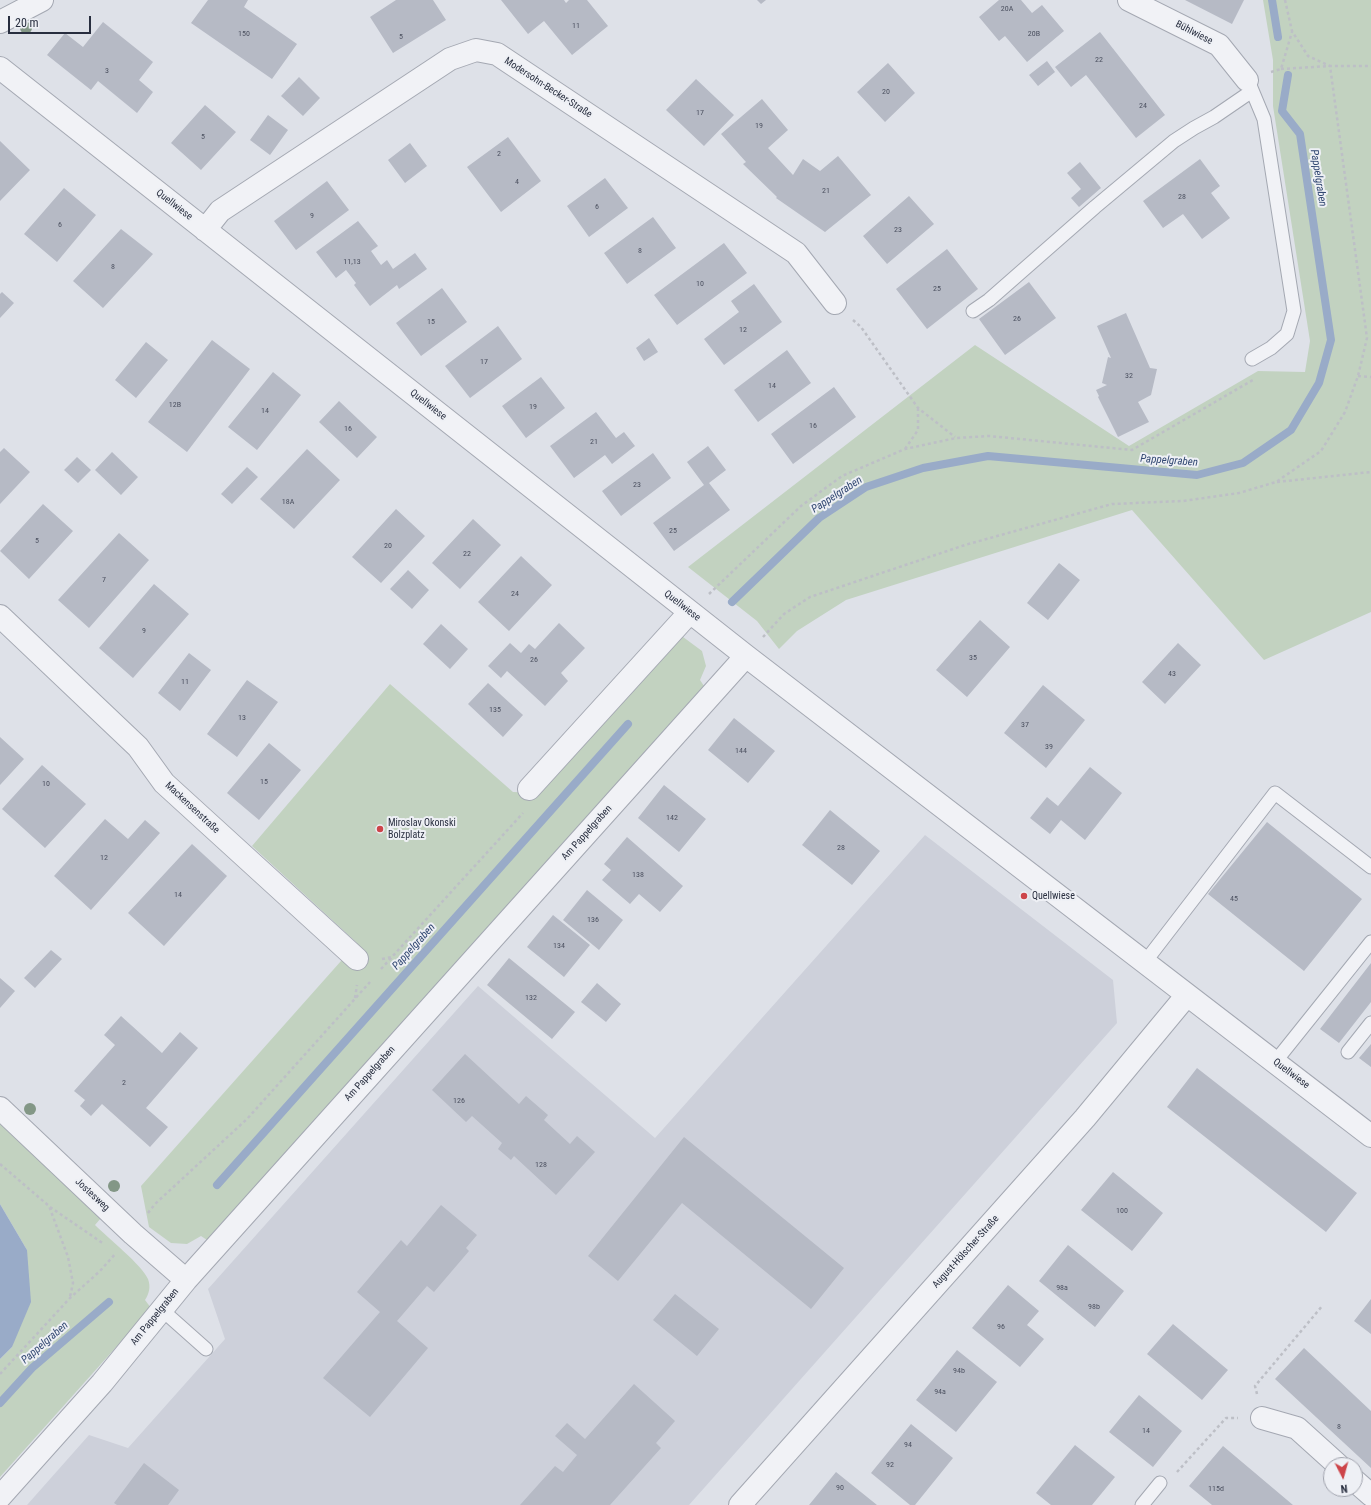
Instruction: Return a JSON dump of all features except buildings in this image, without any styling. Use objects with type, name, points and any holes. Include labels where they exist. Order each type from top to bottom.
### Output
[{"type":"street","points":[[0,22],[42,0]]},
{"type":"street","name":"Bühlwiese","points":[[1129,0],[1219,45],[1249,86]]},
{"type":"street","name":"Modersohn-Becker-Straße","points":[[205,230],[220,211],[450,59],[476,50],[497,54],[796,253],[835,303]]},
{"type":"street","name":"Quellwiese","points":[[0,68],[746,656],[1275,1062],[1369,1130]]},
{"type":"street","points":[[529,789],[690,612]]},
{"type":"street","name":"Mackensenstraße","points":[[0,616],[138,747],[164,783],[357,959]]},
{"type":"street","name":"Am Pappelgraben","points":[[0,1497],[102,1383],[186,1280],[746,656]]},
{"type":"street","name":"August-Hölscher-Straße","points":[[740,1505],[1085,1118],[1187,995]]},
{"type":"street","name":"Jostesweg","points":[[0,1108],[126,1242],[186,1280]]},
{"type":"street","points":[[1262,1418],[1297,1428],[1329,1457]]},
{"type":"street","points":[[1363,1488],[1371,1495]]},
{"type":"lane","points":[[973,311],[988,300],[1174,141],[1214,117],[1249,86],[1264,119],[1294,311],[1287,334],[1271,348],[1252,358]]},
{"type":"lane","points":[[1145,962],[1275,793],[1371,867]]},
{"type":"lane","points":[[1275,1062],[1371,942]]},
{"type":"lane","points":[[1348,1052],[1371,1023]]},
{"type":"lane","points":[[161,1310],[206,1349]]},
{"type":"lane","points":[[1142,1505],[1160,1483]]},
{"type":"path","points":[[1285,0],[1292,31],[1308,56],[1330,66]]},
{"type":"path","points":[[1281,69],[1292,31]]},
{"type":"path","points":[[1249,86],[1281,69],[1330,66],[1371,66]]},
{"type":"path","points":[[1276,482],[1321,451],[1345,412],[1358,376],[1367,338],[1330,66]]},
{"type":"path","points":[[835,303],[861,327],[918,408],[956,438]]},
{"type":"path","points":[[690,612],[801,506],[842,476],[905,449],[956,438],[988,436],[1132,450],[1266,373],[1271,348]]},
{"type":"path","points":[[1358,376],[1371,377]]},
{"type":"path","points":[[905,449],[918,430],[918,408]]},
{"type":"path","points":[[746,656],[784,614],[810,597],[965,545],[1112,504],[1183,501],[1239,493],[1276,482],[1371,472]]},
{"type":"path","points":[[376,975],[522,815],[529,789]]},
{"type":"path","points":[[0,1374],[70,1298],[100,1271],[126,1242],[155,1204],[247,1119],[371,980]]},
{"type":"path","points":[[0,1164],[49,1206],[102,1243],[126,1242]]},
{"type":"path","points":[[49,1206],[68,1257],[73,1283],[70,1298]]},
{"type":"shaded area","points":[[925,835],[1113,980],[1117,1023],[689,1505],[27,1505],[89,1435],[128,1448],[225,1339],[208,1289],[478,986],[655,1138]]},
{"type":"green space","points":[[1263,0],[1371,0],[1371,612],[1264,660],[1132,510],[846,600],[797,631],[779,649],[757,621],[688,567],[975,345],[1129,446],[1258,371],[1305,372],[1310,341],[1273,106],[1273,60]]},
{"type":"green space","points":[[679,634],[702,651],[706,666],[700,680],[704,686],[207,1240],[201,1236],[187,1244],[171,1243],[149,1227],[141,1186],[357,943],[252,846],[390,684],[513,792],[537,793]]},
{"type":"green space","points":[[0,1124],[101,1218],[95,1225],[145,1273],[148,1279],[149,1290],[145,1300],[151,1308],[0,1477],[0,1359],[12,1347],[27,1250],[0,1204]]},
{"type":"water","points":[[0,1204],[27,1250],[31,1302],[12,1347],[0,1359]]},
{"type":"waterway","name":"Pappelgraben","points":[[1272,0],[1278,37]]},
{"type":"waterway","name":"Pappelgraben","points":[[732,602],[819,518],[866,487],[923,468],[988,456],[1197,475],[1243,463],[1291,430],[1319,383],[1331,340],[1300,134],[1282,111],[1288,75]]},
{"type":"waterway","name":"Pappelgraben","points":[[217,1185],[628,724]]},
{"type":"waterway","name":"Pappelgraben","points":[[0,1403],[32,1368],[109,1302]]},
{"type":"place","name":"Miroslav Okonski Bolzplatz","points":[[380,829]]},
{"type":"place","name":"Quellwiese","points":[[1024,896]]}]
